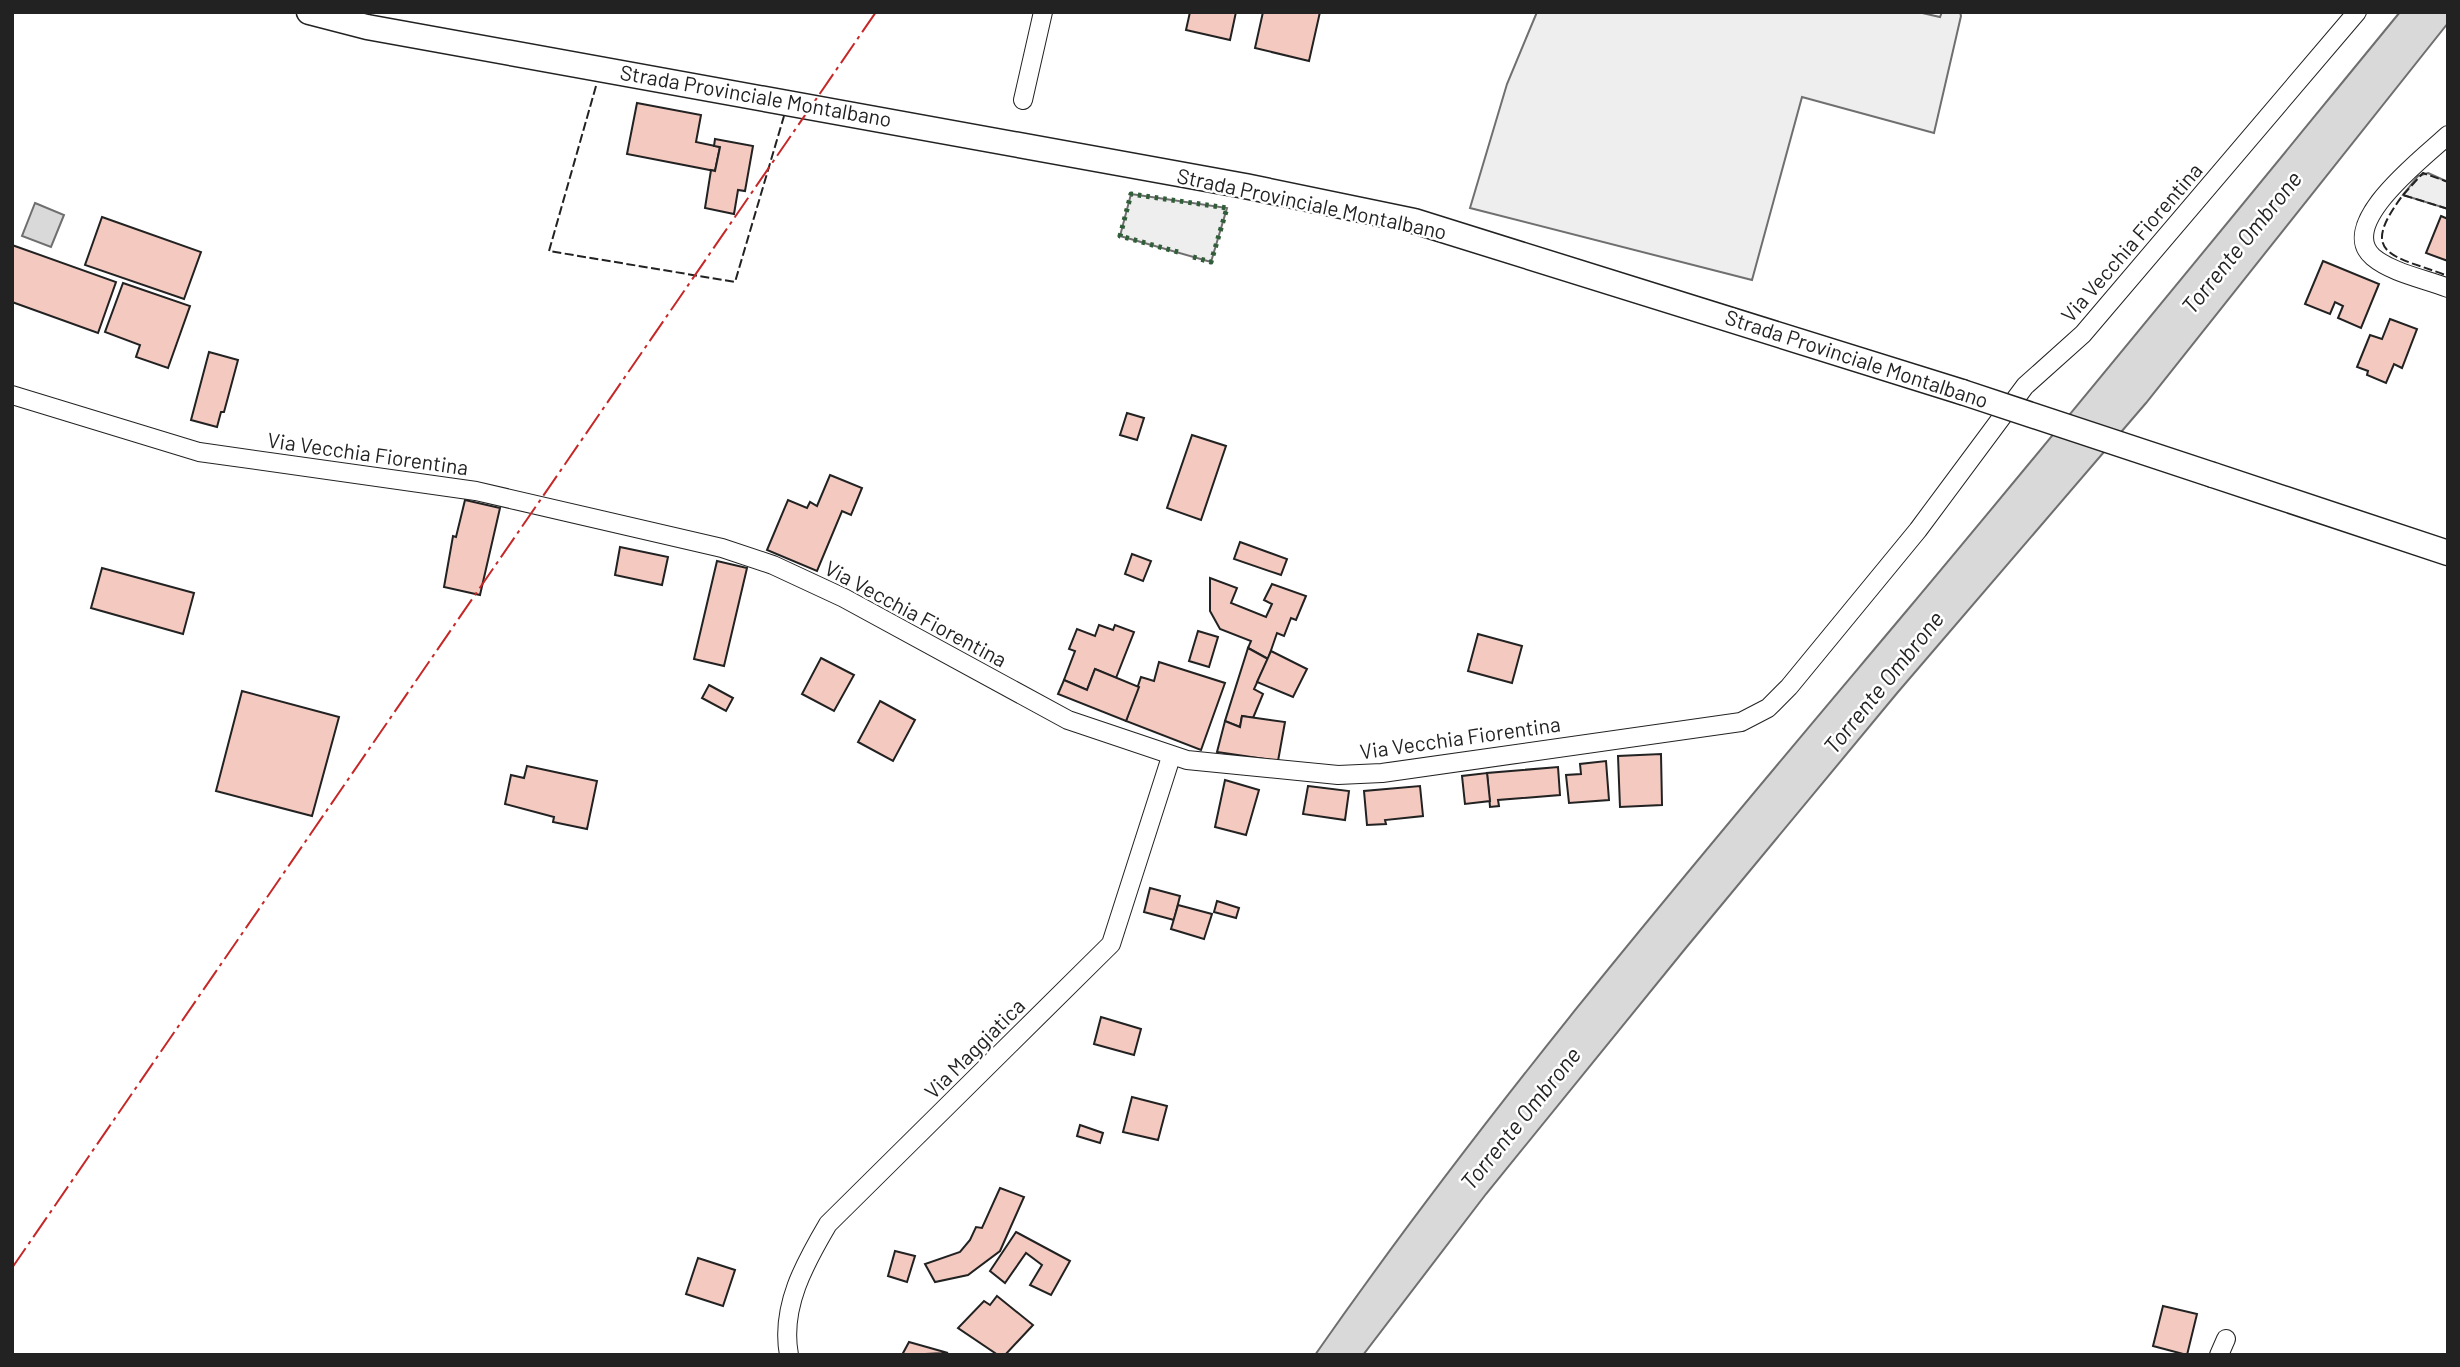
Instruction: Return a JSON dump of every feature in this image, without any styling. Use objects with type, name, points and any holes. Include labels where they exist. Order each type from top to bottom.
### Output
[{"type":"main road","name":"Strada Provinciale Montalbano","points":[[309,12],[367,27],[1245,186],[1414,221],[1962,392],[2448,553]]},
{"type":"street","points":[[1023,100],[1043,12]]},
{"type":"street","name":"Via Vecchia Fiorentina","points":[[12,395],[199,452],[476,491],[722,548],[773,565],[844,598],[1043,708],[1171,757],[1212,764],[1338,775],[1381,773],[1632,735],[1730,724],[1750,719],[1768,708],[1824,646],[1918,530],[1994,423],[2025,386],[2083,334],[2357,12]]},
{"type":"street","points":[[2448,135],[2376,205],[2367,222],[2364,239],[2369,253],[2381,262],[2448,288]]},
{"type":"street","name":"Via Maggiatica","points":[[789,1355],[790,1305],[805,1263],[828,1224],[1111,944],[1171,757]]},
{"type":"shaded area","points":[[1537,12],[1918,12],[1940,17],[1942,12],[1960,12],[1961,16],[1934,133],[1802,97],[1752,280],[1470,208],[1507,84]]},
{"type":"shaded area","points":[[2428,173],[2448,182],[2448,209],[2403,195],[2418,176]]},
{"type":"shaded area","points":[[1131,194],[1227,208],[1211,262],[1120,236]]},
{"type":"water","name":"Torrente Ombrone","points":[[2400,12],[2448,12],[2448,23],[2146,403],[1898,692],[1685,949],[1486,1194],[1363,1355],[1315,1355],[1456,1162],[1603,975],[2032,460]]},
{"type":"water","points":[[35,203],[64,215],[51,247],[22,236]]},
{"type":"building","points":[[1190,12],[1236,12],[1230,40],[1186,30]]},
{"type":"building","points":[[1263,12],[1320,12],[1309,61],[1255,48]]},
{"type":"building","points":[[637,103],[701,115],[696,142],[720,147],[715,171],[627,154]]},
{"type":"building","points":[[715,139],[753,146],[745,191],[738,190],[734,214],[705,208],[711,170],[715,171],[720,147],[714,146]]},
{"type":"building","points":[[2441,216],[2448,219],[2448,261],[2426,253]]},
{"type":"building","points":[[102,217],[201,252],[184,299],[85,265]]},
{"type":"building","points":[[12,245],[116,282],[98,333],[12,302]]},
{"type":"building","points":[[2323,261],[2379,284],[2361,328],[2338,318],[2343,306],[2335,302],[2330,314],[2305,304]]},
{"type":"building","points":[[123,283],[190,306],[168,368],[136,357],[140,345],[105,332]]},
{"type":"building","points":[[2390,319],[2417,329],[2402,368],[2394,364],[2386,383],[2367,375],[2368,371],[2357,367],[2370,335],[2382,339]]},
{"type":"building","points":[[209,352],[238,360],[224,412],[221,412],[217,427],[191,420]]},
{"type":"building","points":[[1127,413],[1144,418],[1137,440],[1120,435]]},
{"type":"building","points":[[1192,435],[1226,446],[1201,520],[1167,508]]},
{"type":"building","points":[[830,475],[862,488],[851,515],[842,511],[817,571],[767,550],[788,500],[807,508],[810,502],[817,506]]},
{"type":"building","points":[[465,500],[500,508],[480,595],[444,587],[453,536],[456,537]]},
{"type":"building","points":[[1240,542],[1287,559],[1281,575],[1234,559]]},
{"type":"building","points":[[620,547],[668,557],[662,585],[615,575]]},
{"type":"building","points":[[1132,554],[1151,561],[1143,581],[1125,574]]},
{"type":"building","points":[[717,561],[747,568],[724,666],[694,659]]},
{"type":"building","points":[[102,568],[194,593],[183,634],[91,608]]},
{"type":"building","points":[[1210,578],[1237,588],[1231,603],[1266,617],[1272,604],[1264,600],[1272,584],[1306,596],[1296,620],[1291,618],[1284,636],[1277,633],[1268,659],[1248,648],[1251,641],[1220,629],[1210,611]]},
{"type":"building","points":[[1099,625],[1113,630],[1115,625],[1134,632],[1116,678],[1095,669],[1087,690],[1064,680],[1075,651],[1069,649],[1077,629],[1095,636]]},
{"type":"building","points":[[1198,631],[1218,637],[1209,667],[1189,661]]},
{"type":"building","points":[[1478,634],[1522,646],[1512,683],[1468,671]]},
{"type":"building","points":[[1248,648],[1268,659],[1254,689],[1263,694],[1253,718],[1242,716],[1240,727],[1225,721]]},
{"type":"building","points":[[1271,651],[1307,669],[1293,697],[1257,682]]},
{"type":"building","points":[[821,658],[854,675],[834,711],[802,694]]},
{"type":"building","points":[[1159,662],[1225,683],[1201,750],[1126,721],[1141,677],[1154,681]]},
{"type":"building","points":[[1095,669],[1139,687],[1126,721],[1058,694],[1064,680],[1087,690]]},
{"type":"building","points":[[709,685],[733,698],[726,711],[702,698]]},
{"type":"building","points":[[242,691],[339,717],[312,816],[216,791]]},
{"type":"building","points":[[880,701],[915,720],[893,761],[858,742]]},
{"type":"building","points":[[1242,716],[1285,722],[1278,761],[1217,752],[1225,721],[1240,727]]},
{"type":"building","points":[[1661,754],[1662,805],[1620,807],[1618,756]]},
{"type":"building","points":[[1606,761],[1609,800],[1569,803],[1566,775],[1581,774],[1580,764]]},
{"type":"building","points":[[527,766],[597,781],[587,829],[553,822],[554,817],[505,804],[511,775],[524,778]]},
{"type":"building","points":[[1558,767],[1560,795],[1498,800],[1499,806],[1490,807],[1487,773]]},
{"type":"building","points":[[1487,773],[1490,801],[1465,804],[1462,776]]},
{"type":"building","points":[[1225,780],[1259,790],[1246,835],[1215,827]]},
{"type":"building","points":[[1308,786],[1349,791],[1345,820],[1303,814]]},
{"type":"building","points":[[1420,786],[1423,816],[1367,825],[1364,791]]},
{"type":"building","points":[[1150,888],[1180,896],[1174,920],[1144,912]]},
{"type":"building","points":[[1217,901],[1239,908],[1236,918],[1214,912]]},
{"type":"building","points":[[1178,905],[1212,914],[1204,939],[1171,929]]},
{"type":"building","points":[[1101,1017],[1141,1029],[1134,1055],[1094,1044]]},
{"type":"building","points":[[1132,1097],[1167,1106],[1158,1140],[1123,1132]]},
{"type":"building","points":[[1080,1125],[1103,1133],[1100,1143],[1077,1136]]},
{"type":"building","points":[[1000,1188],[1024,1197],[1000,1251],[968,1275],[935,1282],[925,1264],[960,1252],[976,1227],[982,1228]]},
{"type":"building","points":[[1016,1232],[1070,1261],[1051,1295],[1030,1285],[1042,1265],[1026,1253],[1005,1283],[990,1271]]},
{"type":"building","points":[[895,1251],[915,1256],[907,1282],[888,1276]]},
{"type":"building","points":[[698,1258],[735,1270],[723,1306],[686,1294]]},
{"type":"building","points":[[997,1296],[1033,1325],[1005,1355],[998,1355],[958,1328],[984,1301],[990,1305]]},
{"type":"building","points":[[2163,1306],[2197,1314],[2187,1355],[2153,1346]]},
{"type":"building","points":[[909,1342],[948,1353],[902,1355]]},
{"type":"hedge","points":[[1178,252],[1120,236],[1131,194],[1227,208],[1211,262],[1193,257]]},
{"type":"fence","points":[[596,86],[549,251],[735,282],[784,116]]},
{"type":"fence","points":[[2403,195],[2423,173],[2448,182]]},
{"type":"fence","points":[[2448,209],[2403,195],[2389,215],[2383,230],[2383,242],[2397,257],[2448,276]]},
{"type":"power","points":[[12,1268],[876,12]]}]
